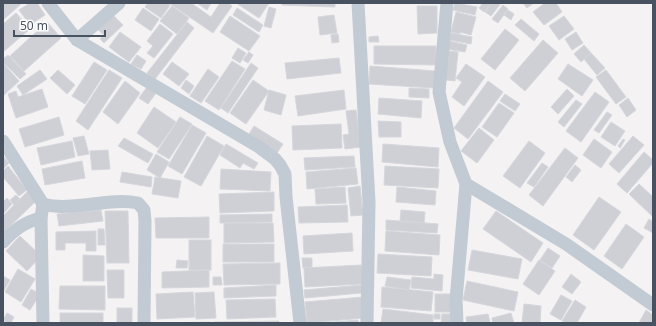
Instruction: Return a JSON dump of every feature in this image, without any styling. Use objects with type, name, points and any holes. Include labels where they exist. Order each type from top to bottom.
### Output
[{"type":"street","points":[[48,3],[77,40],[259,147],[280,164],[285,174],[286,198],[300,323]]},
{"type":"street","points":[[77,40],[119,3]]},
{"type":"street","points":[[358,3],[369,202],[368,323]]},
{"type":"street","points":[[447,3],[439,92],[450,142],[466,184],[456,300],[457,323]]},
{"type":"street","points":[[3,141],[43,204],[41,218],[43,323]]},
{"type":"street","points":[[466,184],[566,244],[653,305]]},
{"type":"street","points":[[43,204],[50,206],[63,206],[133,202],[141,206],[144,210],[144,323]]},
{"type":"street","points":[[3,242],[28,221],[41,218]]},
{"type":"building","points":[[3,3],[21,3],[21,4],[3,20]]},
{"type":"building","points":[[30,3],[37,3],[45,15],[30,25],[19,10]]},
{"type":"building","points":[[148,3],[167,3],[170,5],[161,18],[145,7]]},
{"type":"building","points":[[169,3],[191,3],[211,17],[220,3],[228,3],[232,6],[213,33]]},
{"type":"building","points":[[197,3],[211,3],[207,10]]},
{"type":"building","points":[[236,3],[269,3],[259,18]]},
{"type":"building","points":[[282,3],[335,3],[335,7],[282,5]]},
{"type":"building","points":[[455,3],[477,7],[475,15],[453,10]]},
{"type":"building","points":[[483,3],[492,3],[484,12],[479,8]]},
{"type":"building","points":[[492,3],[501,3],[491,16],[485,12]]},
{"type":"building","points":[[523,3],[534,3],[527,8]]},
{"type":"building","points":[[545,3],[556,3],[562,12],[544,25],[533,12]]},
{"type":"building","points":[[503,5],[508,9],[498,23],[492,19]]},
{"type":"building","points":[[172,6],[189,18],[177,34],[160,21]]},
{"type":"building","points":[[417,6],[437,6],[437,33],[418,34]]},
{"type":"building","points":[[269,7],[276,9],[271,28],[264,26]]},
{"type":"building","points":[[143,8],[159,19],[151,31],[135,20]]},
{"type":"building","points":[[237,8],[263,25],[259,32],[233,15]]},
{"type":"building","points":[[508,10],[514,14],[511,20],[504,15]]},
{"type":"building","points":[[456,12],[476,17],[471,35],[460,32],[460,34],[451,32]]},
{"type":"building","points":[[16,13],[30,29],[3,52],[3,24]]},
{"type":"building","points":[[112,14],[123,25],[104,43],[100,39],[104,35],[97,29]]},
{"type":"building","points":[[334,15],[337,33],[320,35],[318,17]]},
{"type":"building","points":[[230,16],[260,36],[249,51],[220,32]]},
{"type":"building","points":[[564,16],[574,29],[559,40],[549,26]]},
{"type":"building","points":[[521,19],[539,34],[534,41],[515,25]]},
{"type":"building","points":[[47,22],[61,38],[24,71],[10,56]]},
{"type":"building","points":[[187,22],[194,28],[155,79],[147,73]]},
{"type":"building","points":[[160,24],[173,34],[154,58],[147,53],[153,46],[147,41]]},
{"type":"building","points":[[505,29],[519,40],[495,70],[481,59]]},
{"type":"building","points":[[120,32],[141,47],[129,62],[109,47]]},
{"type":"building","points":[[576,32],[583,43],[572,50],[565,39]]},
{"type":"building","points":[[451,33],[472,37],[471,44],[450,40]]},
{"type":"building","points":[[338,34],[339,42],[332,43],[331,35]]},
{"type":"building","points":[[378,36],[379,42],[369,42],[369,37]]},
{"type":"building","points":[[543,40],[558,53],[525,91],[510,78]]},
{"type":"building","points":[[449,41],[467,45],[465,52],[447,49]]},
{"type":"building","points":[[584,45],[591,53],[581,62],[574,54]]},
{"type":"building","points":[[374,46],[436,46],[436,65],[374,64]]},
{"type":"building","points":[[238,48],[246,53],[240,63],[232,58]]},
{"type":"building","points":[[449,51],[458,52],[455,81],[446,80]]},
{"type":"building","points":[[249,52],[253,55],[248,63],[243,60]]},
{"type":"building","points":[[591,53],[605,68],[597,75],[584,59]]},
{"type":"building","points":[[8,55],[26,74],[20,79],[3,62],[3,59]]},
{"type":"building","points":[[137,55],[146,61],[141,69],[131,64]]},
{"type":"building","points":[[339,58],[341,73],[287,79],[285,63]]},
{"type":"building","points":[[232,61],[245,69],[219,110],[205,101]]},
{"type":"building","points":[[94,62],[107,70],[85,104],[72,96]]},
{"type":"building","points":[[172,62],[189,74],[179,86],[163,74]]},
{"type":"building","points":[[3,63],[19,81],[3,96]]},
{"type":"building","points":[[251,63],[258,68],[228,113],[221,108]]},
{"type":"building","points":[[466,64],[485,77],[464,106],[452,97],[462,82],[456,78]]},
{"type":"building","points":[[568,64],[593,80],[582,96],[558,79]]},
{"type":"building","points":[[370,66],[435,71],[434,88],[369,84]]},
{"type":"building","points":[[208,69],[219,77],[201,103],[190,96]]},
{"type":"building","points":[[40,70],[47,79],[23,95],[17,86]]},
{"type":"building","points":[[58,70],[75,85],[67,94],[50,78]]},
{"type":"building","points":[[109,70],[122,78],[88,130],[76,121]]},
{"type":"building","points":[[606,70],[626,97],[616,104],[596,77]]},
{"type":"building","points":[[186,80],[194,86],[189,94],[181,88]]},
{"type":"building","points":[[253,80],[269,91],[246,124],[230,113]]},
{"type":"building","points":[[125,81],[140,93],[118,124],[103,112]]},
{"type":"building","points":[[488,81],[503,92],[468,139],[454,128]]},
{"type":"building","points":[[147,87],[156,93],[148,104],[139,98]]},
{"type":"building","points":[[409,88],[429,89],[429,98],[409,97]]},
{"type":"building","points":[[42,89],[48,107],[16,118],[8,94],[16,91],[18,97]]},
{"type":"building","points":[[567,89],[574,96],[558,114],[551,107]]},
{"type":"building","points":[[269,90],[286,95],[281,115],[264,110]]},
{"type":"building","points":[[344,90],[346,109],[298,116],[295,96]]},
{"type":"building","points":[[595,92],[609,102],[581,142],[566,131]]},
{"type":"building","points":[[505,94],[520,104],[515,111],[500,101]]},
{"type":"building","points":[[379,98],[422,101],[421,118],[378,114]]},
{"type":"building","points":[[628,98],[636,110],[627,117],[619,105]]},
{"type":"building","points":[[576,100],[582,104],[564,127],[558,122]]},
{"type":"building","points":[[499,103],[514,113],[497,137],[482,127]]},
{"type":"building","points":[[154,107],[176,122],[158,148],[137,133]]},
{"type":"building","points":[[356,110],[361,147],[345,149],[343,135],[349,134],[346,111]]},
{"type":"building","points":[[607,112],[612,115],[599,133],[594,130]]},
{"type":"building","points":[[59,117],[64,135],[25,147],[19,129]]},
{"type":"building","points":[[180,117],[192,124],[169,159],[157,152]]},
{"type":"building","points":[[378,121],[401,122],[401,137],[379,137]]},
{"type":"building","points":[[611,122],[625,131],[615,146],[601,137]]},
{"type":"building","points":[[341,124],[342,148],[293,150],[292,126]]},
{"type":"building","points":[[192,125],[206,133],[182,174],[168,166]]},
{"type":"building","points":[[254,126],[283,144],[277,153],[249,134]]},
{"type":"building","points":[[479,128],[494,140],[477,163],[461,151]]},
{"type":"building","points":[[84,136],[89,154],[78,156],[73,138]]},
{"type":"building","points":[[207,136],[224,146],[201,186],[184,177]]},
{"type":"building","points":[[633,136],[644,145],[619,173],[609,164]]},
{"type":"building","points":[[124,138],[153,154],[148,163],[118,146]]},
{"type":"building","points":[[594,139],[612,152],[601,168],[583,155]]},
{"type":"building","points":[[623,139],[625,140],[620,148],[618,146]]},
{"type":"building","points":[[72,141],[75,157],[41,165],[37,148]]},
{"type":"building","points":[[529,141],[545,153],[520,188],[503,176]]},
{"type":"building","points":[[226,144],[258,163],[254,169],[243,163],[240,168],[220,155]]},
{"type":"building","points":[[383,144],[439,148],[438,167],[382,162]]},
{"type":"building","points":[[565,148],[578,158],[543,206],[529,195]]},
{"type":"building","points":[[108,150],[110,169],[92,170],[90,151]]},
{"type":"building","points":[[644,152],[653,160],[653,163],[627,193],[617,184]]},
{"type":"building","points":[[156,154],[169,162],[160,178],[147,170]]},
{"type":"building","points":[[3,156],[9,163],[3,169]]},
{"type":"building","points":[[354,156],[355,167],[305,170],[304,158]]},
{"type":"building","points":[[82,161],[85,178],[45,185],[42,169]]},
{"type":"building","points":[[542,163],[548,167],[534,187],[527,183]]},
{"type":"building","points":[[575,165],[581,170],[572,182],[566,177]]},
{"type":"building","points":[[8,166],[27,190],[19,196],[3,177],[3,171]]},
{"type":"building","points":[[385,166],[439,169],[438,188],[384,185]]},
{"type":"building","points":[[356,168],[358,184],[307,189],[306,172]]},
{"type":"building","points":[[221,169],[271,172],[270,191],[220,189]]},
{"type":"building","points":[[122,172],[152,177],[151,187],[120,182]]},
{"type":"building","points":[[155,177],[181,181],[178,198],[152,194]]},
{"type":"building","points":[[639,184],[653,197],[653,217],[629,194]]},
{"type":"building","points":[[360,186],[363,215],[351,216],[348,188]]},
{"type":"building","points":[[345,187],[346,203],[316,204],[315,189]]},
{"type":"building","points":[[397,187],[436,191],[435,205],[396,202]]},
{"type":"building","points":[[28,191],[37,200],[4,232],[3,216]]},
{"type":"building","points":[[274,192],[274,211],[220,213],[219,194]]},
{"type":"building","points":[[16,195],[20,199],[14,205],[10,200]]},
{"type":"building","points":[[599,197],[621,212],[594,250],[573,235]]},
{"type":"building","points":[[7,198],[12,204],[3,214],[3,202]]},
{"type":"building","points":[[347,205],[348,222],[299,223],[298,207]]},
{"type":"building","points":[[101,210],[103,221],[59,226],[57,214]]},
{"type":"building","points":[[401,210],[425,212],[424,223],[400,221]]},
{"type":"building","points":[[105,211],[128,211],[129,263],[107,263]]},
{"type":"building","points":[[496,211],[543,243],[531,262],[483,229]]},
{"type":"building","points":[[272,214],[272,222],[220,223],[220,215]]},
{"type":"building","points":[[209,217],[209,238],[156,238],[155,218]]},
{"type":"building","points":[[649,219],[653,222],[653,233],[644,228]]},
{"type":"building","points":[[386,220],[438,224],[437,233],[386,230]]},
{"type":"building","points":[[224,223],[273,223],[274,242],[224,243]]},
{"type":"building","points":[[626,224],[644,237],[622,269],[604,256]]},
{"type":"building","points":[[98,229],[104,229],[105,245],[98,245]]},
{"type":"building","points":[[96,231],[96,251],[86,251],[86,243],[65,243],[65,250],[56,250],[56,232]]},
{"type":"building","points":[[386,231],[440,235],[439,255],[385,251]]},
{"type":"building","points":[[352,233],[353,251],[304,254],[303,236]]},
{"type":"building","points":[[20,236],[41,256],[27,271],[6,251]]},
{"type":"building","points":[[189,240],[211,240],[211,270],[189,270]]},
{"type":"building","points":[[223,244],[274,244],[274,262],[223,262]]},
{"type":"building","points":[[548,248],[560,256],[552,268],[540,260]]},
{"type":"building","points":[[472,250],[522,259],[518,279],[468,270]]},
{"type":"building","points":[[378,254],[432,257],[431,276],[377,273]]},
{"type":"building","points":[[83,255],[104,256],[104,281],[83,281]]},
{"type":"building","points":[[302,258],[312,258],[312,267],[303,268]]},
{"type":"building","points":[[177,260],[188,261],[187,268],[176,268]]},
{"type":"building","points":[[539,260],[555,271],[539,295],[523,284]]},
{"type":"building","points":[[280,263],[280,284],[224,285],[223,264]]},
{"type":"building","points":[[361,265],[363,284],[305,287],[304,268]]},
{"type":"building","points":[[18,269],[35,279],[21,302],[5,292]]},
{"type":"building","points":[[107,270],[124,270],[124,298],[108,298]]},
{"type":"building","points":[[209,270],[209,287],[162,288],[162,272]]},
{"type":"building","points":[[434,274],[443,275],[442,291],[411,288],[412,277],[434,279]]},
{"type":"building","points":[[571,274],[581,282],[572,294],[562,287]]},
{"type":"building","points":[[3,276],[10,280],[3,292]]},
{"type":"building","points":[[213,277],[221,277],[222,285],[213,285]]},
{"type":"building","points":[[387,277],[411,280],[409,290],[385,286]]},
{"type":"building","points":[[467,281],[518,292],[514,311],[463,300]]},
{"type":"building","points":[[276,285],[276,296],[224,298],[224,288]]},
{"type":"building","points":[[362,285],[362,293],[305,298],[304,290]]},
{"type":"building","points":[[60,286],[105,286],[105,310],[59,309]]},
{"type":"building","points":[[382,287],[433,292],[431,311],[381,307]]},
{"type":"building","points":[[31,289],[40,294],[30,310],[22,305]]},
{"type":"building","points":[[193,292],[195,317],[157,319],[156,294]]},
{"type":"building","points":[[214,292],[216,318],[196,319],[195,293]]},
{"type":"building","points":[[435,294],[452,294],[451,312],[435,312]]},
{"type":"building","points":[[561,295],[572,301],[561,320],[550,314]]},
{"type":"building","points":[[363,297],[364,318],[307,323],[305,302]]},
{"type":"building","points":[[275,299],[276,317],[227,319],[226,300]]},
{"type":"building","points":[[575,300],[586,307],[577,323],[565,323],[562,321]]},
{"type":"building","points":[[524,304],[541,306],[540,323],[522,323]]},
{"type":"building","points":[[117,308],[132,308],[132,323],[117,323]]},
{"type":"building","points":[[383,309],[433,315],[433,323],[381,323]]},
{"type":"building","points":[[646,310],[653,315],[653,323],[639,323]]},
{"type":"building","points":[[7,313],[14,317],[11,323],[3,320]]},
{"type":"building","points":[[60,313],[103,313],[103,323],[60,323]]},
{"type":"building","points":[[511,313],[514,323],[493,323],[492,318]]},
{"type":"building","points":[[434,314],[440,314],[440,319],[434,319]]},
{"type":"building","points":[[442,314],[451,314],[451,323],[441,323]]},
{"type":"building","points":[[488,314],[490,323],[467,323],[466,317]]},
{"type":"building","points":[[358,320],[358,323],[323,323]]},
{"type":"building","points":[[279,321],[279,323],[213,323],[213,322]]},
{"type":"building","points":[[210,322],[210,323],[164,323]]}]
